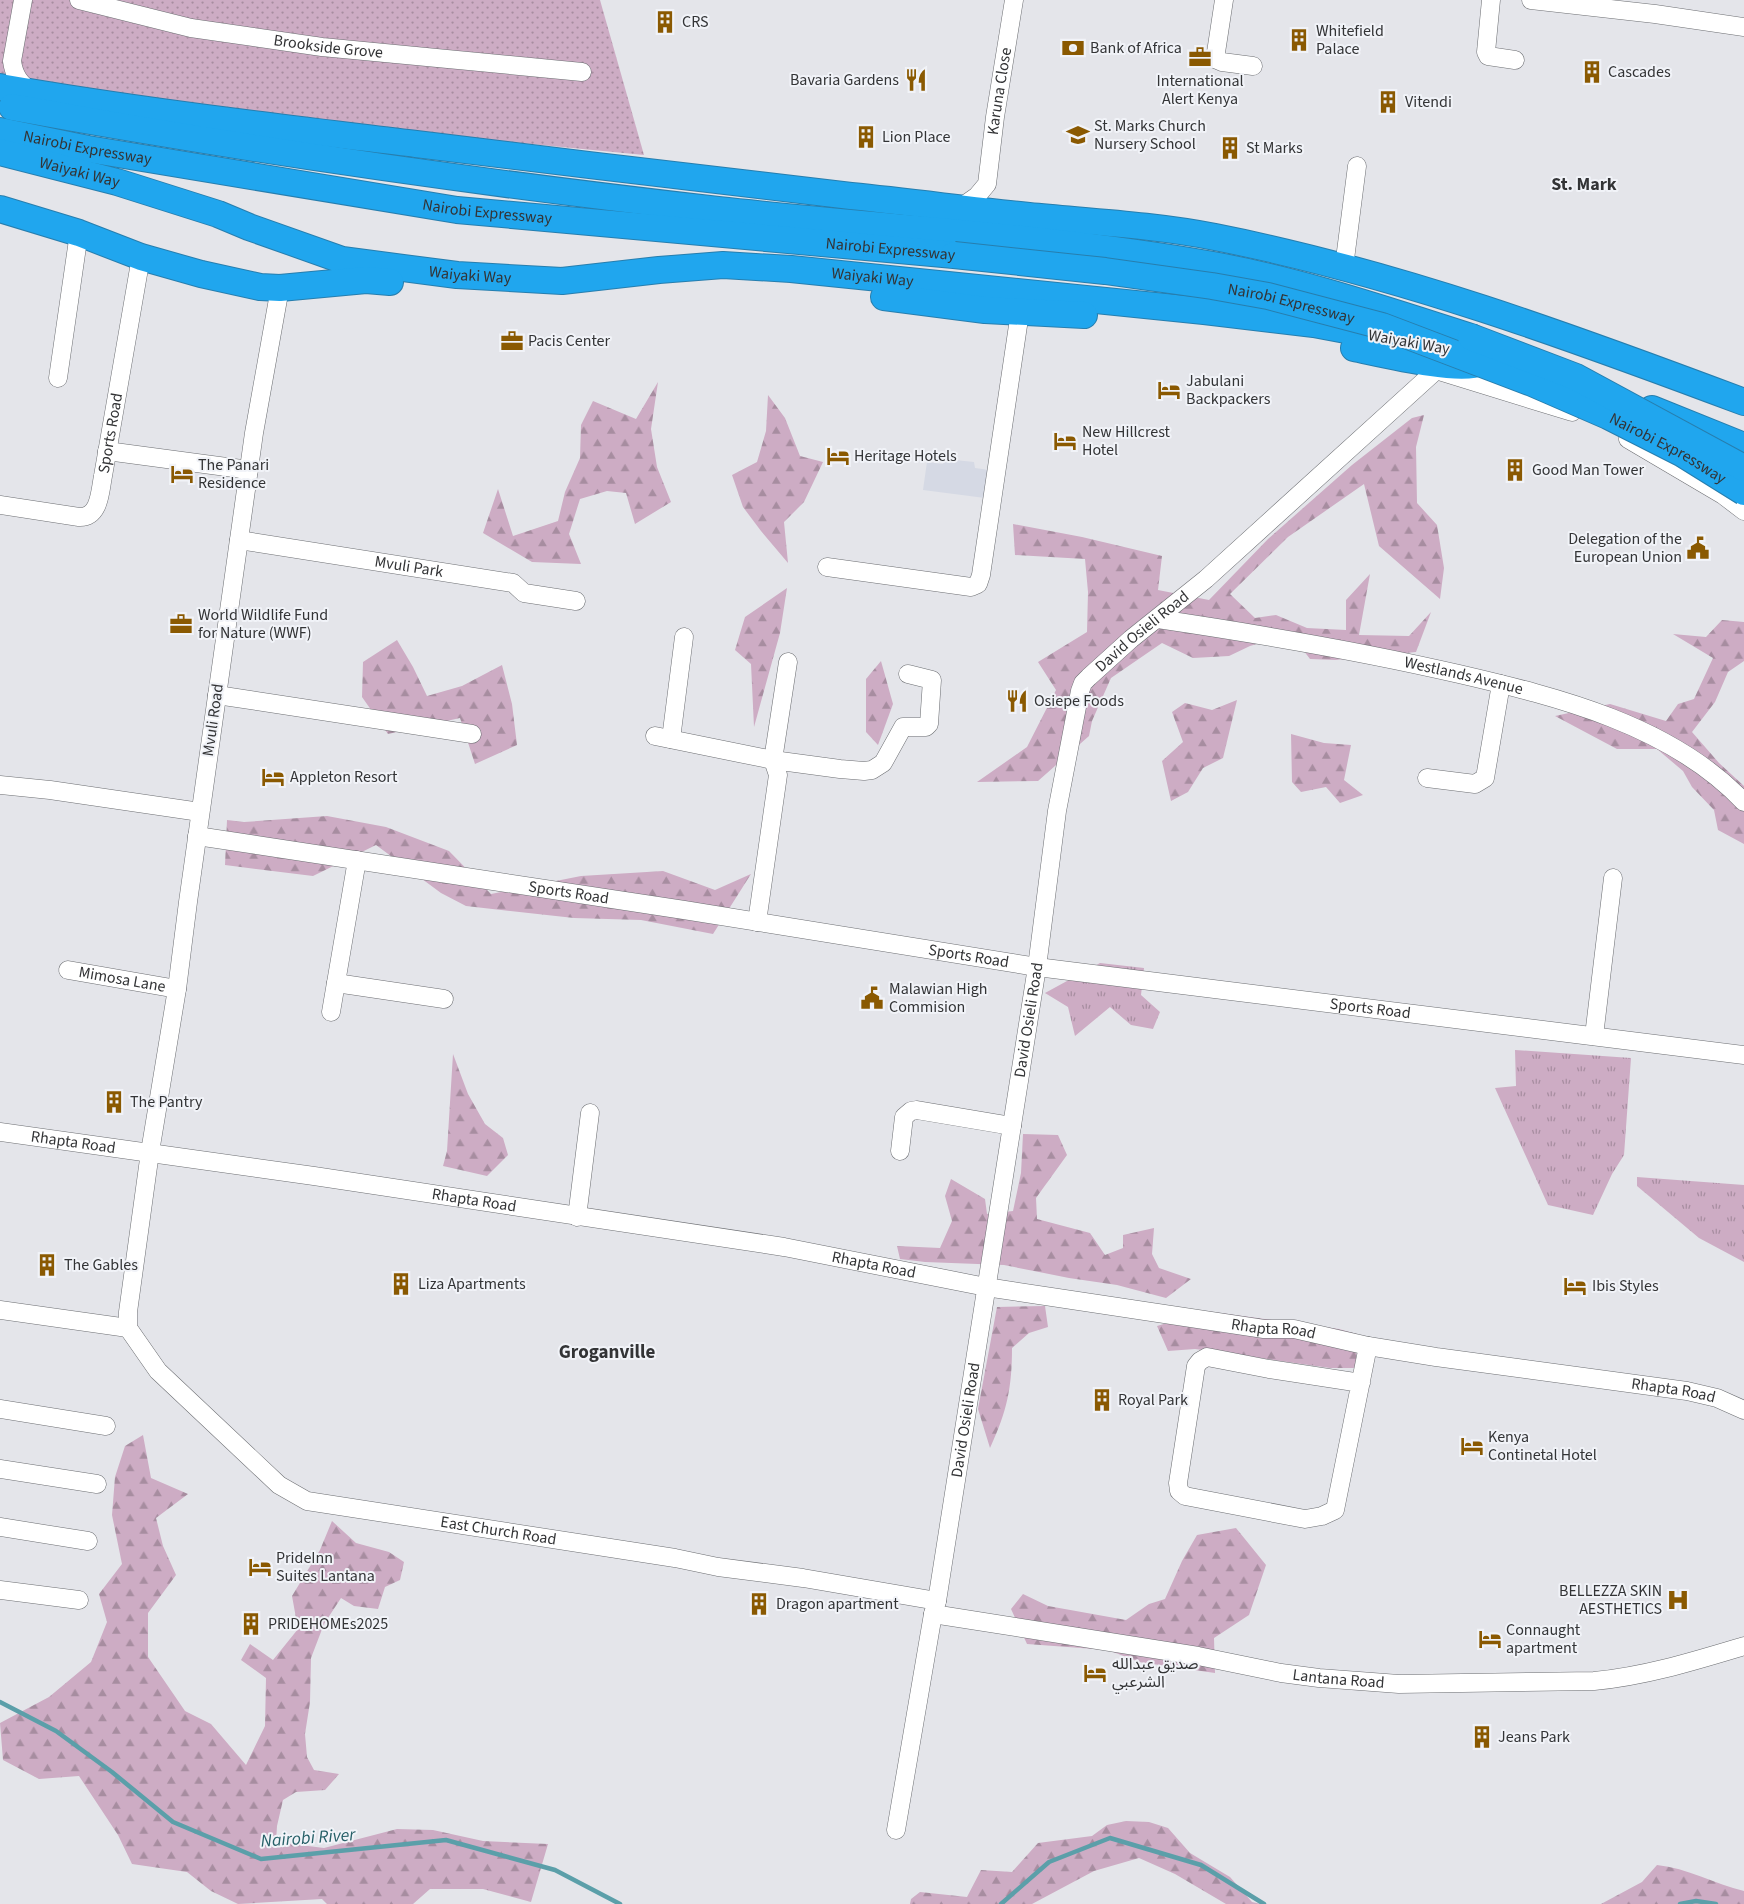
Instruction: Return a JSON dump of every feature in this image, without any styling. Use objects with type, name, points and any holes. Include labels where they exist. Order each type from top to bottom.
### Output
[{"type":"highway","points":[[5,71],[31,93],[238,122],[672,175],[1007,214],[1138,226],[1209,236],[1344,266],[1492,311],[1596,346],[1744,402]]},
{"type":"highway","name":"Nairobi Expressway","points":[[0,105],[104,124],[461,179],[718,210],[956,244],[1105,271],[1268,296],[1382,326],[1532,383],[1608,416],[1683,454],[1744,492]]},
{"type":"highway","name":"Nairobi Expressway","points":[[0,131],[88,149],[456,210],[549,219],[956,244],[1108,249],[1214,265],[1296,283],[1387,310],[1471,337],[1576,377],[1744,468]]},
{"type":"highway","name":"Waiyaki Way","points":[[0,152],[126,185],[218,214],[249,228],[342,260],[457,275],[562,281],[723,265],[791,269],[1314,324],[1492,357],[1556,376],[1666,413],[1744,446]]},
{"type":"highway","points":[[0,209],[79,233],[141,257],[230,281],[260,287],[280,288],[366,280],[455,288],[621,291],[731,278],[779,282],[985,310],[1101,316],[1303,338],[1440,367],[1474,366],[1492,357]]},
{"type":"street","points":[[5,71],[23,0]]},
{"type":"street","name":"Brookside Grove","points":[[79,0],[191,28],[322,47],[582,72]]},
{"type":"street","name":"Karuna Close","points":[[987,184],[995,117],[1014,0]]},
{"type":"street","points":[[1224,0],[1216,59],[1222,62],[1253,66]]},
{"type":"street","points":[[1491,0],[1486,52],[1488,56],[1515,60]]},
{"type":"street","points":[[1531,0],[1655,14],[1744,27]]},
{"type":"street","points":[[1344,266],[1357,166]]},
{"type":"street","points":[[960,208],[976,196],[987,184],[998,207],[1007,214]]},
{"type":"street","points":[[58,378],[79,233]]},
{"type":"street","name":"Sports Road","points":[[0,505],[80,518],[88,517],[95,510],[141,257]]},
{"type":"street","name":"Mvuli Road","points":[[150,1152],[177,989],[200,812],[249,470],[280,288]]},
{"type":"street","points":[[827,567],[971,587],[978,584],[981,575],[1020,312]]},
{"type":"street","points":[[1440,367],[1598,422],[1723,495],[1744,511]]},
{"type":"street","name":"David Osieli Road","points":[[896,1830],[935,1608],[1012,1126],[1037,967],[1057,812],[1083,683],[1131,639],[1206,580],[1440,367]]},
{"type":"street","points":[[1556,376],[1579,414]]},
{"type":"street","points":[[107,451],[249,470]]},
{"type":"street","name":"Mvuli Park","points":[[239,540],[513,583],[524,593],[576,601]]},
{"type":"street","name":"Westlands Avenue","points":[[1158,619],[1274,637],[1400,660],[1528,690],[1637,728],[1677,749],[1703,766],[1734,791],[1744,802]]},
{"type":"street","points":[[684,636],[663,738],[773,760],[864,771],[878,767],[883,763],[903,727],[926,726],[928,724],[932,680],[908,674]]},
{"type":"street","points":[[757,922],[778,776],[773,760],[788,662]]},
{"type":"street","points":[[1427,778],[1475,784],[1485,778],[1501,684]]},
{"type":"street","points":[[217,694],[472,734]]},
{"type":"street","points":[[0,785],[50,790],[200,812]]},
{"type":"street","name":"Sports Road","points":[[197,836],[1037,967],[1744,1055]]},
{"type":"street","points":[[331,1012],[358,860]]},
{"type":"street","points":[[1594,1036],[1613,878]]},
{"type":"street","name":"Mimosa Lane","points":[[68,970],[177,989]]},
{"type":"street","points":[[336,983],[444,999]]},
{"type":"street","points":[[900,1151],[904,1117],[911,1111],[916,1110],[1012,1126]]},
{"type":"street","points":[[577,1216],[590,1113]]},
{"type":"street","name":"Rhapta Road","points":[[0,1132],[150,1152],[784,1247],[986,1287],[1264,1329],[1294,1329],[1368,1346],[1687,1391],[1717,1398],[1744,1410]]},
{"type":"street","points":[[0,1310],[128,1328],[128,1312],[150,1152]]},
{"type":"street","name":"East Church Road","points":[[128,1328],[158,1371],[279,1486],[307,1501],[718,1567],[803,1578],[935,1608]]},
{"type":"street","points":[[1361,1383],[1269,1369],[1207,1357],[1200,1361],[1196,1366],[1178,1483],[1179,1491],[1185,1496],[1305,1519],[1322,1516],[1335,1510],[1361,1383],[1368,1346]]},
{"type":"street","points":[[0,1409],[106,1426]]},
{"type":"street","points":[[0,1469],[97,1484]]},
{"type":"street","points":[[0,1527],[88,1541]]},
{"type":"street","points":[[0,1590],[79,1600]]},
{"type":"street","name":"Lantana Road","points":[[935,1608],[1281,1673],[1399,1684],[1621,1679],[1675,1667],[1744,1646]]},
{"type":"shaded area","points":[[945,459],[974,462],[975,468],[989,470],[985,498],[923,490],[927,462],[943,464]]},
{"type":"green space","points":[[0,0],[600,0],[644,155],[448,136],[235,111],[0,75]]},
{"type":"green space","points":[[658,382],[651,429],[657,467],[671,502],[635,524],[626,493],[607,491],[580,499],[569,534],[581,564],[532,562],[483,533],[498,489],[513,536],[558,521],[565,492],[580,458],[581,425],[593,401],[636,419]]},
{"type":"green space","points":[[768,395],[785,418],[800,456],[823,462],[804,502],[784,522],[788,563],[743,507],[732,475],[757,462],[766,431]]},
{"type":"green space","points":[[1424,415],[1416,447],[1417,503],[1437,525],[1444,568],[1440,599],[1379,546],[1364,484],[1288,537],[1230,594],[1255,618],[1276,615],[1307,628],[1346,630],[1346,600],[1370,574],[1359,635],[1409,636],[1431,612],[1416,652],[1335,660],[1310,659],[1291,634],[1250,646],[1229,656],[1193,658],[1162,643],[1111,678],[1092,721],[1089,736],[1038,781],[977,782],[1027,747],[1056,690],[1038,662],[1087,632],[1088,592],[1085,559],[1015,555],[1013,524],[1082,537],[1162,556],[1158,590],[1209,600],[1268,539],[1352,465],[1412,418]]},
{"type":"green space","points":[[787,588],[780,633],[754,727],[751,664],[735,650],[745,617]]},
{"type":"green space","points":[[1722,620],[1744,622],[1744,661],[1728,672],[1715,702],[1692,732],[1719,763],[1744,786],[1744,844],[1718,830],[1714,810],[1692,787],[1683,771],[1657,749],[1617,749],[1555,716],[1610,704],[1666,721],[1678,704],[1694,699],[1713,658],[1673,634],[1706,637]]},
{"type":"green space","points":[[397,640],[427,696],[462,686],[502,665],[512,704],[517,745],[475,764],[460,718],[388,734],[362,697],[363,662]]},
{"type":"green space","points":[[881,661],[893,704],[878,745],[866,732],[866,679]]},
{"type":"green space","points":[[1237,700],[1223,758],[1203,768],[1188,792],[1171,801],[1162,761],[1183,742],[1172,712],[1185,703],[1212,710]]},
{"type":"green space","points":[[1291,734],[1324,743],[1351,745],[1344,780],[1363,795],[1340,803],[1326,787],[1301,792],[1292,782]]},
{"type":"green space","points":[[327,816],[386,827],[449,851],[491,894],[581,876],[663,871],[715,890],[751,874],[713,934],[641,920],[574,918],[466,906],[441,893],[376,845],[313,876],[225,865],[227,820],[244,822]]},
{"type":"green space","points":[[1100,963],[1144,968],[1141,995],[1160,1012],[1153,1029],[1131,1025],[1110,1007],[1075,1036],[1068,1007],[1045,993]]},
{"type":"green space","points":[[1515,1050],[1631,1058],[1624,1155],[1612,1174],[1593,1215],[1548,1205],[1495,1088],[1516,1086]]},
{"type":"green space","points":[[453,1054],[468,1094],[485,1124],[503,1138],[508,1155],[487,1176],[443,1166],[447,1151]]},
{"type":"green space","points":[[1023,1134],[1058,1135],[1067,1155],[1036,1198],[1037,1219],[1090,1233],[1105,1255],[1123,1248],[1123,1235],[1154,1228],[1152,1254],[1159,1268],[1191,1279],[1166,1298],[1117,1285],[1004,1265],[925,1262],[900,1259],[897,1246],[940,1248],[952,1221],[945,1196],[951,1179],[985,1199],[987,1214],[1013,1211],[1021,1173]]},
{"type":"green space","points":[[1637,1177],[1744,1185],[1744,1262],[1699,1238],[1637,1186]]},
{"type":"green space","points":[[1045,1306],[1048,1327],[1029,1333],[1012,1348],[1010,1387],[1001,1422],[990,1448],[978,1409],[997,1307]]},
{"type":"green space","points":[[1206,1311],[1339,1329],[1357,1334],[1356,1368],[1330,1368],[1195,1349],[1168,1351],[1157,1326]]},
{"type":"green space","points":[[143,1435],[151,1478],[188,1494],[156,1518],[163,1546],[176,1575],[148,1613],[148,1657],[185,1711],[211,1724],[246,1765],[265,1726],[266,1678],[241,1660],[250,1644],[273,1660],[298,1629],[292,1596],[320,1550],[332,1521],[356,1543],[389,1552],[404,1562],[400,1580],[385,1587],[378,1609],[354,1606],[341,1598],[324,1624],[311,1658],[310,1702],[305,1734],[307,1757],[314,1770],[339,1774],[325,1790],[296,1792],[283,1800],[277,1826],[276,1842],[324,1848],[397,1829],[433,1830],[483,1841],[548,1844],[531,1902],[483,1889],[430,1889],[413,1904],[327,1904],[322,1899],[238,1904],[211,1891],[187,1872],[132,1864],[118,1835],[79,1776],[39,1779],[3,1760],[0,1723],[49,1697],[91,1662],[107,1622],[99,1594],[122,1564],[112,1515],[115,1477],[125,1446]]},
{"type":"green space","points":[[1236,1528],[1266,1565],[1249,1615],[1214,1638],[1215,1673],[1139,1662],[1108,1650],[1027,1644],[1011,1609],[1023,1594],[1048,1606],[1126,1620],[1149,1604],[1165,1599],[1182,1561],[1197,1535]]},
{"type":"green space","points":[[1126,1821],[1149,1822],[1168,1828],[1190,1853],[1230,1877],[1252,1902],[1261,1904],[1226,1904],[1175,1874],[1139,1858],[1094,1871],[1032,1904],[910,1904],[911,1899],[920,1892],[967,1897],[981,1870],[1012,1872],[1038,1843],[1092,1836],[1107,1825]]},
{"type":"green space","points":[[1657,1865],[1679,1869],[1744,1891],[1744,1904],[1601,1904],[1642,1882]]},
{"type":"waterway","name":"Nairobi River","points":[[0,1702],[56,1731],[112,1772],[173,1822],[261,1859],[446,1840],[555,1870],[620,1904]]},
{"type":"waterway","name":"Nairobi River","points":[[1001,1904],[1049,1862],[1110,1838],[1201,1865],[1264,1904]]},
{"type":"waterway","name":"Nairobi River","points":[[1680,1904],[1696,1901],[1716,1904]]},
{"type":"place","name":"CRS","points":[[665,22]]},
{"type":"place","name":"Whitefield Palace","points":[[1299,40]]},
{"type":"place","name":"Bank of Africa","points":[[1073,48]]},
{"type":"place","name":"International Alert Kenya","points":[[1200,57]]},
{"type":"place","name":"Cascades","points":[[1592,72]]},
{"type":"place","name":"Bavaria Gardens","points":[[916,80]]},
{"type":"place","name":"Vitendi","points":[[1388,102]]},
{"type":"place","name":"St. Marks Church Nursery School","points":[[1078,135]]},
{"type":"place","name":"Lion Place","points":[[866,137]]},
{"type":"place","name":"St Marks","points":[[1230,148]]},
{"type":"place","name":"Pacis Center","points":[[512,341]]},
{"type":"place","name":"Jabulani Backpackers","points":[[1169,390]]},
{"type":"place","name":"New Hillcrest Hotel","points":[[1065,441]]},
{"type":"place","name":"Heritage Hotels","points":[[838,456]]},
{"type":"place","name":"Good Man Tower","points":[[1515,470]]},
{"type":"place","name":"The Panari Residence","points":[[182,474]]},
{"type":"place","name":"Delegation of the European Union","points":[[1698,548]]},
{"type":"place","name":"World Wildlife Fund for Nature (WWF)","points":[[181,624]]},
{"type":"place","name":"Osiepe Foods","points":[[1017,701]]},
{"type":"place","name":"Appleton Resort","points":[[273,777]]},
{"type":"place","name":"Malawian High Commision","points":[[872,998]]},
{"type":"place","name":"The Pantry","points":[[114,1102]]},
{"type":"place","name":"The Gables","points":[[47,1265]]},
{"type":"place","name":"Liza Apartments","points":[[401,1284]]},
{"type":"place","name":"Ibis Styles","points":[[1575,1286]]},
{"type":"place","name":"Royal Park","points":[[1102,1400]]},
{"type":"place","name":"Kenya Continetal Hotel","points":[[1472,1446]]},
{"type":"place","name":"PrideInn Suites Lantana","points":[[260,1567]]},
{"type":"place","name":"BELLEZZA SKIN AESTHETICS","points":[[1678,1600]]},
{"type":"place","name":"Dragon apartment","points":[[759,1604]]},
{"type":"place","name":"PRIDEHOMEs2025","points":[[251,1624]]},
{"type":"place","name":"Connaught apartment","points":[[1490,1639]]},
{"type":"place","name":"صديق عبدالله الشرعبي","points":[[1095,1673]]},
{"type":"place","name":"Jeans Park","points":[[1482,1737]]},
{"type":"district","name":"St. Mark","points":[[1584,184]]},
{"type":"district","name":"Groganville","points":[[607,1352]]}]
